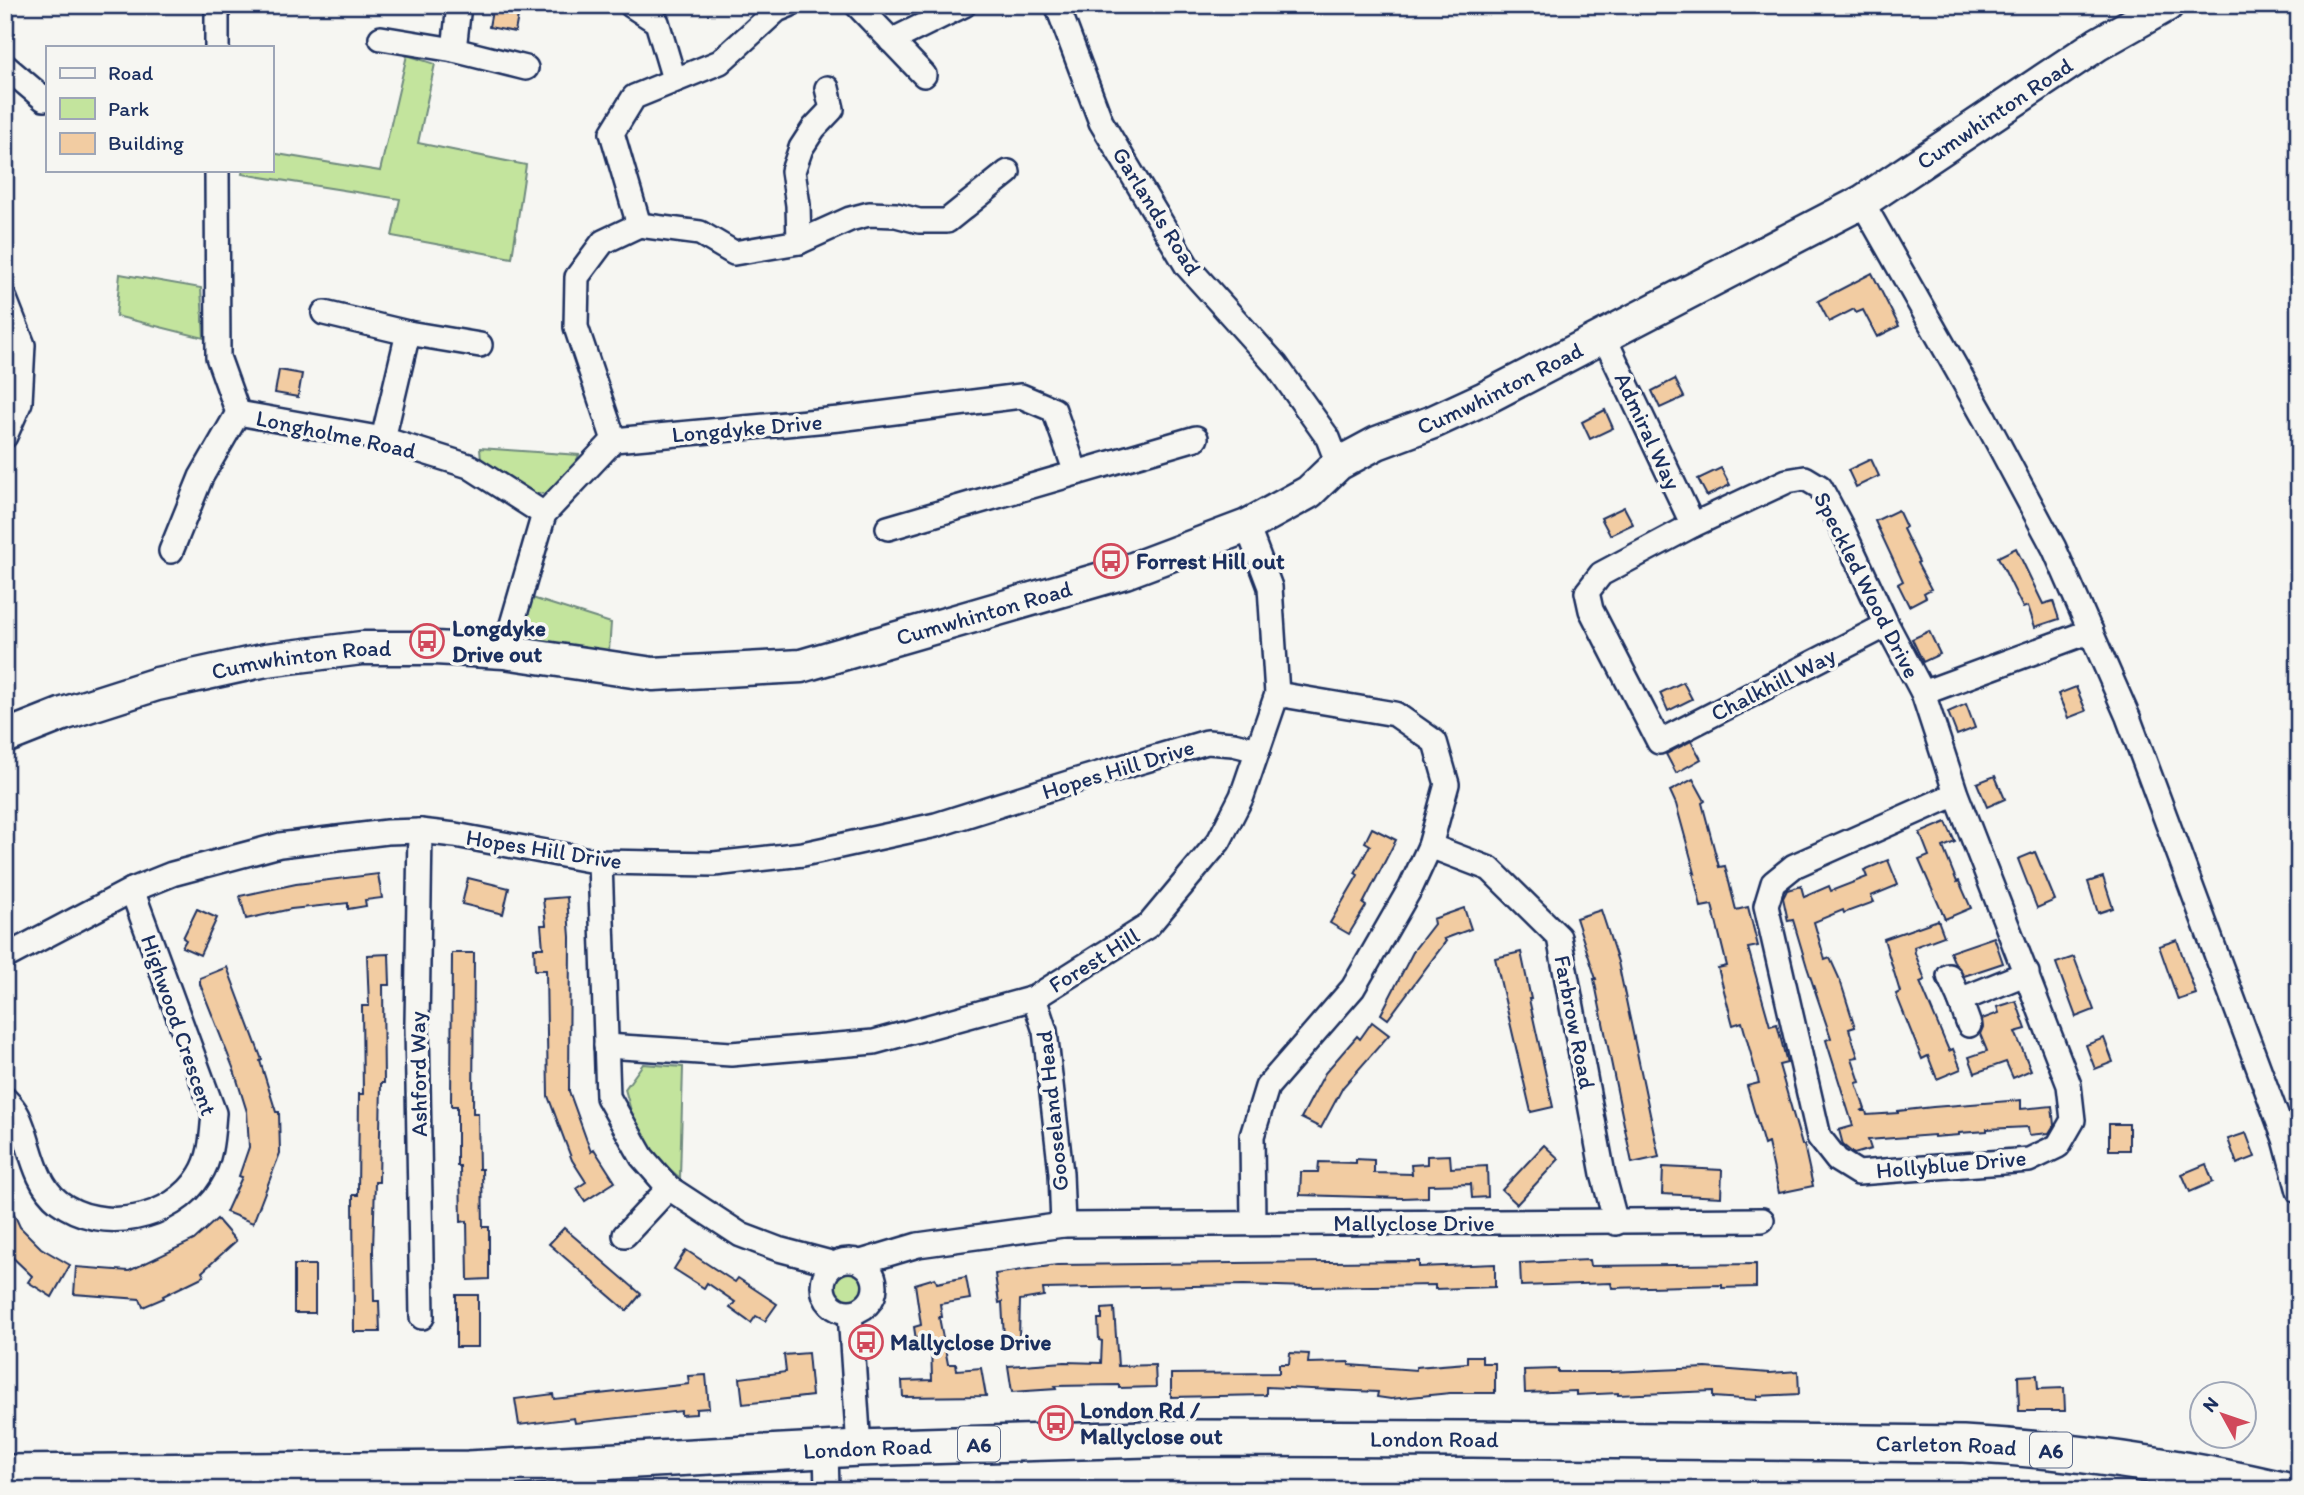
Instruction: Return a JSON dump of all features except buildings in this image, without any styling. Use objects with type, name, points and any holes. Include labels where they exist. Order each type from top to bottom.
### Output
[{"type":"main road","name":"London Road","points":[[5,1473],[307,1480],[842,1449],[1180,1438],[1815,1442]]},
{"type":"main road","name":"Carleton Road","points":[[1815,1442],[2034,1448],[2135,1460],[2283,1490]]},
{"type":"street","points":[[217,5],[217,46]]},
{"type":"street","points":[[454,50],[458,5]]},
{"type":"street","points":[[631,5],[657,22],[674,79]]},
{"type":"street","points":[[639,225],[612,133],[634,97],[720,62],[776,10],[789,5]]},
{"type":"street","points":[[858,5],[924,75]]},
{"type":"street","points":[[891,41],[964,5]]},
{"type":"street","name":"Garlands Road","points":[[1057,5],[1101,122],[1187,266],[1276,365],[1328,438],[1338,464]]},
{"type":"street","name":"Cumwhinton Road","points":[[5,737],[63,714],[157,684],[266,660],[362,648],[504,652],[653,674],[801,666],[1125,572],[1247,526],[1309,492],[1338,464],[1377,443],[1433,422],[1485,398],[1862,202],[2098,44],[2167,5]]},
{"type":"street","points":[[381,38],[454,50],[526,68]]},
{"type":"street","points":[[5,66],[44,99]]},
{"type":"street","points":[[799,242],[798,205],[793,171],[801,148],[814,128],[832,109],[827,88]]},
{"type":"street","name":"Longholme Road","points":[[218,172],[218,356],[239,413]]},
{"type":"street","points":[[504,652],[544,514],[614,440],[576,327],[577,277],[603,242],[639,225],[700,233],[734,253],[799,242],[850,219],[869,214],[896,215],[919,221],[947,221],[1008,172]]},
{"type":"street","points":[[1862,202],[1985,419],[2054,548],[2091,631],[2128,717],[2280,1126],[2299,1191]]},
{"type":"street","points":[[5,299],[23,345],[20,402],[5,436]]},
{"type":"street","points":[[324,313],[408,333],[480,345]]},
{"type":"street","points":[[383,439],[408,333]]},
{"type":"street","name":"Admiral Way","points":[[1604,337],[1693,525]]},
{"type":"street","name":"Longdyke Drive","points":[[614,440],[839,419],[1021,396],[1054,411],[1076,473]]},
{"type":"street","name":"Longholme Road","points":[[239,413],[383,439],[469,466],[544,514]]},
{"type":"street","name":"Longholme Road","points":[[171,551],[201,477],[239,413]]},
{"type":"street","points":[[888,528],[1196,438]]},
{"type":"street","name":"Speckled Wood Drive","points":[[1659,742],[1591,610],[1587,592],[1601,575],[1693,525],[1787,481],[1805,478],[1820,487],[1923,693]]},
{"type":"street","name":"Forest Hill","points":[[606,1046],[731,1054],[874,1042],[1034,998],[1148,926],[1219,841],[1242,796],[1277,694],[1270,587],[1247,526]]},
{"type":"street","name":"Chalkhill Way","points":[[1659,742],[1888,625]]},
{"type":"street","points":[[1923,693],[2091,631]]},
{"type":"street","name":"Hollyblue Drive","points":[[1923,693],[1956,794],[2069,1085],[2073,1120],[2058,1146],[2029,1160],[1858,1173],[1837,1160],[1819,1137],[1766,906],[1773,883],[1794,866],[1956,794]]},
{"type":"street","points":[[1253,1223],[1252,1136],[1267,1087],[1353,988],[1411,887],[1430,846],[1447,784],[1435,742],[1395,714],[1277,694]]},
{"type":"street","name":"Hopes Hill Drive","points":[[5,957],[132,890],[172,873],[280,845],[387,832],[420,831],[600,862],[713,864],[803,854],[936,825],[1207,742],[1234,744],[1258,750]]},
{"type":"street","name":"Ashford Way","points":[[420,831],[417,1025],[422,1317]]},
{"type":"street","name":"Farbrow Road","points":[[1430,846],[1489,869],[1559,937],[1603,1174],[1616,1223]]},
{"type":"street","name":"Mallyclose Drive","points":[[600,862],[608,1097],[642,1157],[669,1188],[741,1235],[778,1249],[835,1264],[843,1260],[860,1262],[918,1245],[1063,1225],[1762,1220]]},
{"type":"street","name":"Highwood Crescent","points":[[5,1099],[18,1114],[44,1185],[58,1201],[84,1216],[115,1219],[141,1217],[164,1209],[183,1196],[200,1175],[211,1150],[214,1113],[132,890]]},
{"type":"street","points":[[1960,1000],[2027,973]]},
{"type":"street","points":[[1949,976],[1969,1025]]},
{"type":"street","name":"Gooseland Head","points":[[1034,998],[1045,1031],[1061,1172],[1063,1225]]},
{"type":"street","points":[[625,1235],[669,1188]]},
{"type":"street","points":[[835,1264],[825,1276],[823,1291],[830,1305],[850,1313],[866,1307],[874,1295],[875,1279],[872,1272],[860,1262]]},
{"type":"street","points":[[827,1490],[842,1449],[850,1313]]},
{"type":"green space","points":[[407,55],[435,64],[418,143],[526,165],[512,258],[392,236],[400,199],[242,174],[273,172],[273,153],[380,171]]},
{"type":"green space","points":[[120,274],[201,288],[204,338],[116,316]]},
{"type":"green space","points":[[480,448],[579,455],[573,469],[548,494],[531,493],[481,461]]},
{"type":"green space","points":[[529,597],[611,623],[609,651],[531,642],[522,627]]},
{"type":"green space","points":[[643,1064],[683,1067],[680,1178],[657,1158],[634,1122],[625,1089]]},
{"type":"green space","points":[[849,1271],[861,1276],[866,1288],[861,1300],[849,1305],[837,1300],[832,1288],[837,1276]]},
{"type":"place","name":"Forrest Hill out","points":[[1111,561]]},
{"type":"place","name":"Longdyke Drive out","points":[[427,641]]},
{"type":"place","name":"Mallyclose Drive","points":[[866,1342]]},
{"type":"place","name":"London Rd / Mallyclose out","points":[[1056,1423]]}]
